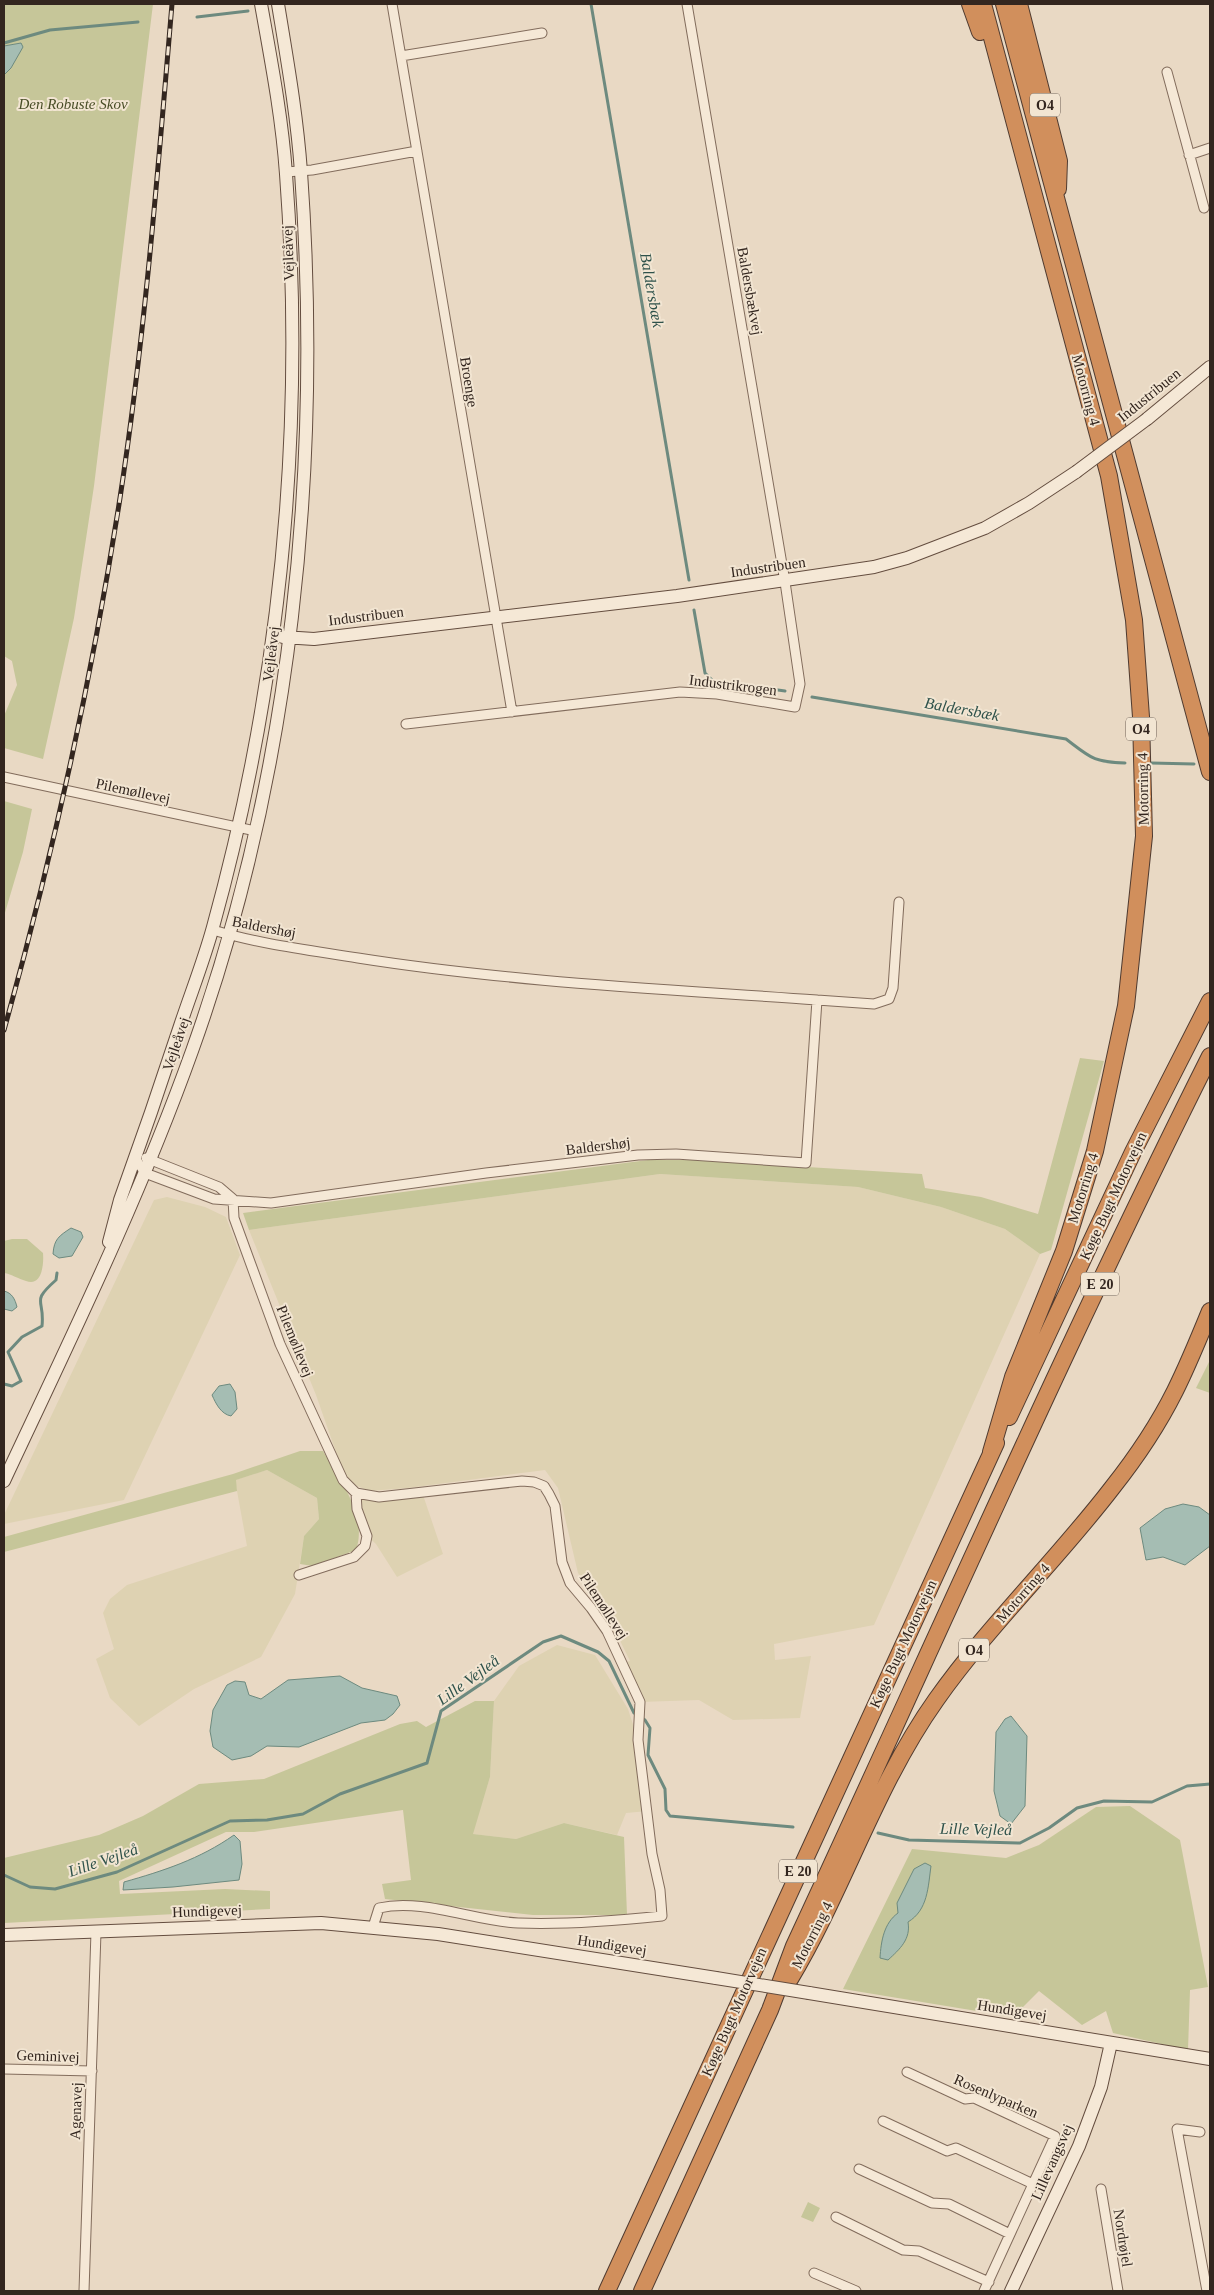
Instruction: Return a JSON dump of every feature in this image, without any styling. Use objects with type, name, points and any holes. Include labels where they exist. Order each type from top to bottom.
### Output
[{"type":"highway","name":"O4","points":[[970,4],[991,66],[1004,79]]},
{"type":"highway","name":"Motorring 4","points":[[982,4],[1004,79],[1109,476],[1134,620],[1141,716],[1144,836],[1126,1006],[1095,1151],[1064,1250],[1013,1377],[991,1452]]},
{"type":"highway","name":"Motorring 4","points":[[1004,4],[1210,772]]},
{"type":"highway","name":"O4","points":[[1019,4],[1059,161],[1058,209]]},
{"type":"highway","name":"Køge Bugt Motorvejen","points":[[607,2291],[991,1452],[1133,1152],[1210,1001]]},
{"type":"highway","name":"Køge Bugt Motorvejen","points":[[642,2291],[770,2010],[794,1946],[992,1512],[1159,1158],[1210,1056]]},
{"type":"highway","name":"Motorring 4","points":[[770,2010],[806,1952],[871,1811],[905,1746],[964,1662],[1087,1520],[1139,1451],[1175,1392],[1210,1311]]},
{"type":"street","name":"Vejleåvej","points":[[98,1281],[120,1200],[213,930],[259,732],[274,636],[287,512],[293,320],[286,172],[261,4]]},
{"type":"street","name":"Vejleåvej","points":[[4,1481],[98,1281],[146,1173],[192,1050],[229,935],[256,831],[276,733],[290,637],[301,510],[306,321],[301,170],[278,4]]},
{"type":"street","name":"Broenge","points":[[392,4],[495,616]]},
{"type":"street","name":"Baldersbækvej","points":[[687,4],[785,582]]},
{"type":"street","points":[[401,56],[542,33]]},
{"type":"street","points":[[1167,72],[1204,208]]},
{"type":"street","points":[[1189,154],[1210,148]]},
{"type":"street","points":[[286,172],[417,151]]},
{"type":"street","name":"Industribuen","points":[[274,636],[314,639],[785,582],[874,567],[946,544],[985,528],[1029,503],[1076,472],[1147,419],[1210,367]]},
{"type":"street","name":"Industrikrogen","points":[[406,724],[680,692],[717,694],[795,707],[800,684],[785,582]]},
{"type":"street","points":[[495,616],[512,712]]},
{"type":"street","points":[[276,733],[286,713],[296,652],[303,644],[314,639]]},
{"type":"street","name":"Pilemøllevej","points":[[4,777],[256,831]]},
{"type":"street","name":"Baldershøj","points":[[213,930],[229,935],[406,965],[535,980],[874,1004],[889,999],[892,988],[899,902]]},
{"type":"street","name":"Baldershøj","points":[[146,1173],[214,1199],[271,1203],[486,1173],[638,1155],[676,1154],[806,1163],[817,1000]]},
{"type":"street","points":[[135,1158],[146,1173]]},
{"type":"street","name":"Baldershøj","points":[[135,1158],[151,1159],[219,1187],[233,1199]]},
{"type":"street","name":"Pilemøllevej","points":[[233,1199],[234,1218],[280,1344],[343,1480],[356,1493],[379,1497],[522,1481],[534,1482],[544,1486],[555,1506],[562,1562],[570,1583],[607,1631],[640,1702],[638,1726],[652,1854],[660,1890],[662,1916],[601,1923],[518,1923],[478,1919],[397,1904],[379,1908],[373,1927]]},
{"type":"street","points":[[299,1574],[354,1557],[365,1546],[367,1536],[357,1509],[356,1493]]},
{"type":"street","name":"Hundigevej","points":[[4,1935],[322,1923],[373,1927],[438,1934],[1210,2059]]},
{"type":"street","name":"Agenavej","points":[[84,2291],[96,1932]]},
{"type":"street","name":"Lillevangsvej","points":[[1011,2291],[1079,2146],[1101,2088],[1111,2043]]},
{"type":"street","name":"Geminivej","points":[[4,2069],[92,2072]]},
{"type":"street","name":"Rosenlyparken","points":[[907,2072],[965,2099],[974,2098],[1055,2136],[984,2291]]},
{"type":"street","points":[[883,2121],[946,2151],[956,2148],[1033,2184]]},
{"type":"street","points":[[1200,2132],[1177,2129],[1206,2291]]},
{"type":"street","points":[[859,2169],[932,2203],[949,2204],[1010,2234]]},
{"type":"street","name":"Nordrøjel","points":[[1101,2189],[1118,2291]]},
{"type":"street","points":[[836,2217],[903,2250],[919,2251],[988,2282]]},
{"type":"street","points":[[814,2273],[856,2291]]},
{"type":"shaded area","points":[[21,43],[23,47],[11,68],[4,75],[4,46]]},
{"type":"shaded area","points":[[660,1174],[858,1187],[941,1207],[1005,1229],[1040,1254],[874,1625],[774,1644],[775,1660],[811,1656],[800,1718],[733,1720],[699,1700],[640,1702],[622,1663],[630,1661],[602,1604],[578,1573],[558,1488],[545,1470],[408,1488],[369,1491],[355,1485],[343,1472],[316,1395],[249,1230]]},
{"type":"shaded area","points":[[167,1197],[205,1207],[226,1217],[240,1255],[124,1500],[4,1524],[4,1515],[154,1200]]},
{"type":"shaded area","points":[[71,1228],[81,1232],[83,1237],[72,1256],[59,1258],[53,1254],[56,1241]]},
{"type":"shaded area","points":[[4,1291],[11,1295],[15,1301],[17,1307],[12,1311],[4,1309]]},
{"type":"shaded area","points":[[230,1384],[235,1392],[237,1409],[231,1416],[222,1411],[212,1395],[219,1386]]},
{"type":"shaded area","points":[[267,1470],[317,1498],[319,1519],[304,1536],[295,1594],[261,1657],[194,1689],[139,1726],[110,1698],[96,1659],[114,1649],[103,1613],[110,1599],[127,1585],[247,1546],[235,1480]]},
{"type":"shaded area","points":[[423,1495],[443,1554],[397,1577],[376,1544],[367,1536],[356,1498]]},
{"type":"shaded area","points":[[1183,1504],[1199,1507],[1210,1515],[1210,1546],[1185,1565],[1163,1557],[1146,1560],[1140,1528],[1165,1509]]},
{"type":"shaded area","points":[[557,1645],[595,1655],[628,1709],[638,1740],[648,1811],[626,1813],[617,1835],[564,1823],[516,1839],[472,1834],[490,1777],[494,1701],[519,1666]]},
{"type":"shaded area","points":[[340,1676],[362,1688],[397,1696],[400,1705],[385,1720],[361,1723],[299,1747],[267,1746],[251,1756],[232,1760],[213,1747],[210,1731],[213,1710],[227,1685],[235,1681],[245,1682],[249,1695],[261,1699],[288,1680]]},
{"type":"shaded area","points":[[1011,1716],[1027,1736],[1025,1806],[1011,1824],[1000,1816],[994,1791],[996,1732],[1005,1719]]},
{"type":"shaded area","points":[[234,1835],[240,1841],[242,1864],[239,1880],[123,1890],[124,1882],[195,1858]]},
{"type":"shaded area","points":[[925,1863],[931,1866],[928,1890],[923,1905],[915,1917],[908,1922],[908,1934],[900,1948],[888,1960],[880,1958],[886,1927],[898,1913],[897,1903],[914,1869]]},
{"type":"green space","name":"Den Robuste Skov","points":[[4,4],[153,4],[94,486],[74,618],[43,759],[4,748],[4,716],[17,685],[12,661],[4,656],[4,75],[11,68],[21,43],[4,46]]},
{"type":"green space","points":[[4,801],[32,809],[23,852],[4,916]]},
{"type":"green space","points":[[1080,1058],[1104,1061],[1051,1250],[1040,1254],[1005,1229],[941,1207],[858,1187],[660,1174],[249,1230],[243,1213],[648,1160],[695,1160],[922,1174],[925,1188],[981,1197],[1038,1214]]},
{"type":"green space","points":[[27,1239],[43,1253],[41,1273],[36,1281],[26,1281],[4,1273],[4,1241]]},
{"type":"green space","points":[[1210,1360],[1210,1393],[1196,1388]]},
{"type":"green space","points":[[300,1451],[323,1451],[344,1486],[355,1511],[358,1524],[359,1537],[356,1550],[313,1566],[300,1564],[304,1536],[319,1519],[317,1498],[267,1470],[236,1480],[237,1491],[4,1552],[4,1537],[233,1474]]},
{"type":"green space","points":[[475,1701],[494,1701],[490,1777],[473,1834],[516,1839],[564,1823],[624,1837],[627,1915],[533,1915],[385,1899],[382,1884],[411,1880],[403,1810],[254,1832],[226,1832],[119,1881],[120,1894],[225,1889],[270,1891],[270,1909],[4,1923],[4,1858],[99,1835],[143,1816],[199,1784],[264,1779],[400,1724],[417,1721],[426,1727]]},
{"type":"green space","points":[[1130,1806],[1180,1840],[1208,1987],[1190,1990],[1188,2050],[1113,2033],[1106,2011],[1082,2025],[1039,1991],[1013,2017],[843,1989],[912,1849],[1006,1858],[1039,1845],[1096,1807]]},
{"type":"green space","points":[[808,2202],[820,2208],[813,2222],[801,2217]]},
{"type":"waterway","name":"Baldersbæk","points":[[591,4],[689,580]]},
{"type":"waterway","name":"Baldersbæk","points":[[197,17],[248,11]]},
{"type":"waterway","name":"Baldersbæk","points":[[4,43],[50,30],[138,22]]},
{"type":"waterway","name":"Baldersbæk","points":[[694,610],[705,673],[713,681],[785,691]]},
{"type":"waterway","name":"Baldersbæk","points":[[812,697],[1066,739],[1093,758],[1106,762],[1125,763]]},
{"type":"waterway","name":"Baldersbæk","points":[[1151,763],[1194,764]]},
{"type":"waterway","points":[[4,1384],[12,1386],[21,1381],[8,1352],[22,1337],[42,1326],[41,1297],[56,1280],[57,1273]]},
{"type":"waterway","name":"Lille Vejleå","points":[[4,1875],[30,1887],[55,1889],[117,1872],[230,1821],[267,1820],[303,1814],[340,1794],[427,1763],[441,1711],[543,1642],[561,1636],[598,1652],[609,1661],[634,1713],[645,1720],[650,1728],[648,1755],[665,1789],[666,1810],[670,1816],[793,1827]]},
{"type":"waterway","name":"Lille Vejleå","points":[[878,1833],[909,1840],[1020,1843],[1049,1828],[1077,1808],[1104,1801],[1152,1802],[1187,1786],[1210,1784]]},
{"type":"railway","points":[[4,1030],[39,898],[70,766],[97,632],[120,498],[144,314],[172,4]]}]
